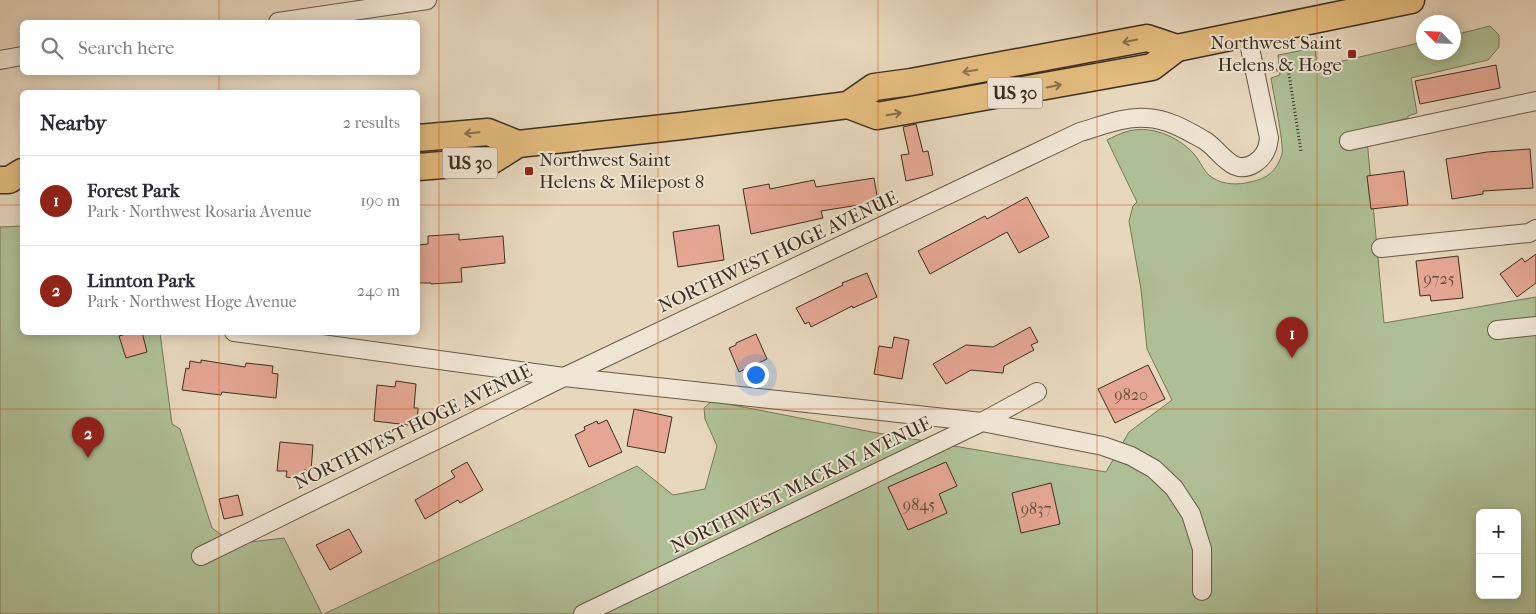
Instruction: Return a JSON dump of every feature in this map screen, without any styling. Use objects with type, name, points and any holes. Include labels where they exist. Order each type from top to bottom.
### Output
[{"type":"highway","name":"US 30","points":[[420,167],[491,161],[518,144],[848,105],[877,116],[1009,94],[1152,68],[1177,48],[1411,0]]},
{"type":"highway","name":"US 30","points":[[420,138],[488,132],[518,144]]},
{"type":"street","points":[[292,20],[427,0]]},
{"type":"street","name":"NORTHWEST HOGE AVENUE","points":[[201,556],[564,377],[1062,141],[1089,130],[1122,120],[1147,118],[1171,123],[1206,141],[1227,162],[1236,166],[1250,166],[1262,158],[1268,148],[1269,138],[1247,34]]},
{"type":"street","points":[[0,60],[20,56]]},
{"type":"street","points":[[1349,141],[1536,101]]},
{"type":"street","points":[[1381,248],[1529,233],[1536,229]]},
{"type":"street","points":[[1497,330],[1536,326]]},
{"type":"street","points":[[256,335],[564,377],[982,422],[1103,446],[1131,456],[1154,469],[1174,488],[1191,514],[1202,549],[1202,591]]},
{"type":"street","name":"NORTHWEST MACKAY AVENUE","points":[[583,614],[982,422],[1036,392]]},
{"type":"path","points":[[1255,74],[1288,68],[1300,151]]},
{"type":"green space","points":[[1490,26],[1499,35],[1499,47],[1488,60],[1411,78],[1417,113],[1408,116],[1408,118],[1366,129],[1384,323],[1536,297],[1536,614],[324,614],[637,466],[673,495],[705,489],[717,446],[705,419],[704,408],[712,401],[872,432],[1106,472],[1129,432],[1172,400],[1147,349],[1141,289],[1129,221],[1133,206],[1137,202],[1107,140],[1134,130],[1162,133],[1180,142],[1196,157],[1207,173],[1217,180],[1236,184],[1256,181],[1274,170],[1282,154],[1280,129],[1271,78],[1280,75],[1278,55],[1315,48],[1317,67],[1416,44],[1416,60],[1461,60],[1461,33]]},
{"type":"green space","points":[[20,226],[20,335],[160,335],[172,424],[180,429],[212,528],[234,544],[284,538],[322,614],[0,614],[0,227]]},
{"type":"building","points":[[1496,65],[1500,88],[1420,104],[1415,81]]},
{"type":"building","points":[[916,124],[923,152],[928,151],[933,175],[906,181],[901,155],[909,154],[903,127]]},
{"type":"building","points":[[1530,149],[1533,188],[1483,191],[1483,194],[1452,199],[1446,159],[1487,152]]},
{"type":"building","points":[[1404,171],[1408,205],[1371,209],[1367,176]]},
{"type":"building","points":[[874,178],[878,202],[821,211],[823,218],[751,234],[743,189],[769,184],[770,189],[814,180],[816,187]]},
{"type":"building","points":[[1027,197],[1049,237],[1019,253],[1007,232],[930,274],[918,251],[985,216],[987,219]]},
{"type":"building","points":[[719,225],[724,260],[678,267],[673,232]]},
{"type":"building","points":[[459,234],[459,240],[503,236],[505,263],[461,268],[462,282],[420,283],[420,245],[428,244],[428,236]]},
{"type":"building","points":[[1536,254],[1536,283],[1517,297],[1500,274],[1522,258],[1525,262]]},
{"type":"building","points":[[1458,256],[1463,298],[1431,301],[1430,295],[1420,296],[1416,261]]},
{"type":"building","points":[[867,273],[877,297],[853,308],[852,306],[811,327],[809,322],[805,324],[796,308],[843,285],[842,283]]},
{"type":"building","points":[[1030,327],[1038,342],[1031,345],[1034,350],[1004,366],[1003,373],[971,370],[946,384],[933,364],[966,345],[993,347]]},
{"type":"building","points":[[756,334],[767,359],[739,372],[729,348]]},
{"type":"building","points":[[143,335],[147,352],[126,358],[119,336]]},
{"type":"building","points":[[894,337],[909,340],[902,379],[874,374],[879,346],[892,348]]},
{"type":"building","points":[[201,360],[245,367],[246,363],[273,366],[272,373],[278,374],[276,398],[222,392],[221,395],[182,390],[186,368],[189,369],[190,361],[201,363]]},
{"type":"building","points":[[1148,365],[1165,399],[1115,423],[1098,389]]},
{"type":"building","points":[[396,381],[416,384],[414,408],[418,408],[417,426],[374,421],[377,385],[395,387]]},
{"type":"building","points":[[634,409],[672,417],[665,453],[627,446]]},
{"type":"building","points":[[607,420],[622,452],[589,467],[575,435],[585,430],[584,427],[597,421],[598,424]]},
{"type":"building","points":[[280,442],[313,445],[311,471],[304,470],[303,479],[286,477],[287,471],[277,471]]},
{"type":"building","points":[[467,462],[483,490],[460,503],[458,500],[425,519],[415,500],[455,477],[451,471]]},
{"type":"building","points":[[946,462],[957,486],[939,494],[947,513],[908,530],[888,487]]},
{"type":"building","points":[[1051,483],[1060,524],[1021,533],[1012,493]]},
{"type":"building","points":[[238,495],[243,515],[224,519],[219,499]]},
{"type":"building","points":[[349,529],[362,552],[330,570],[316,545]]},
{"type":"place","name":"Northwest Saint Helens & Hoge","points":[[1352,54]]},
{"type":"place","name":"Northwest Saint Helens & Milepost 8","points":[[529,171]]},
{"type":"place","name":"Forest Park","points":[[1292,358]]},
{"type":"place","name":"Linnton Park","points":[[88,458]]}]
